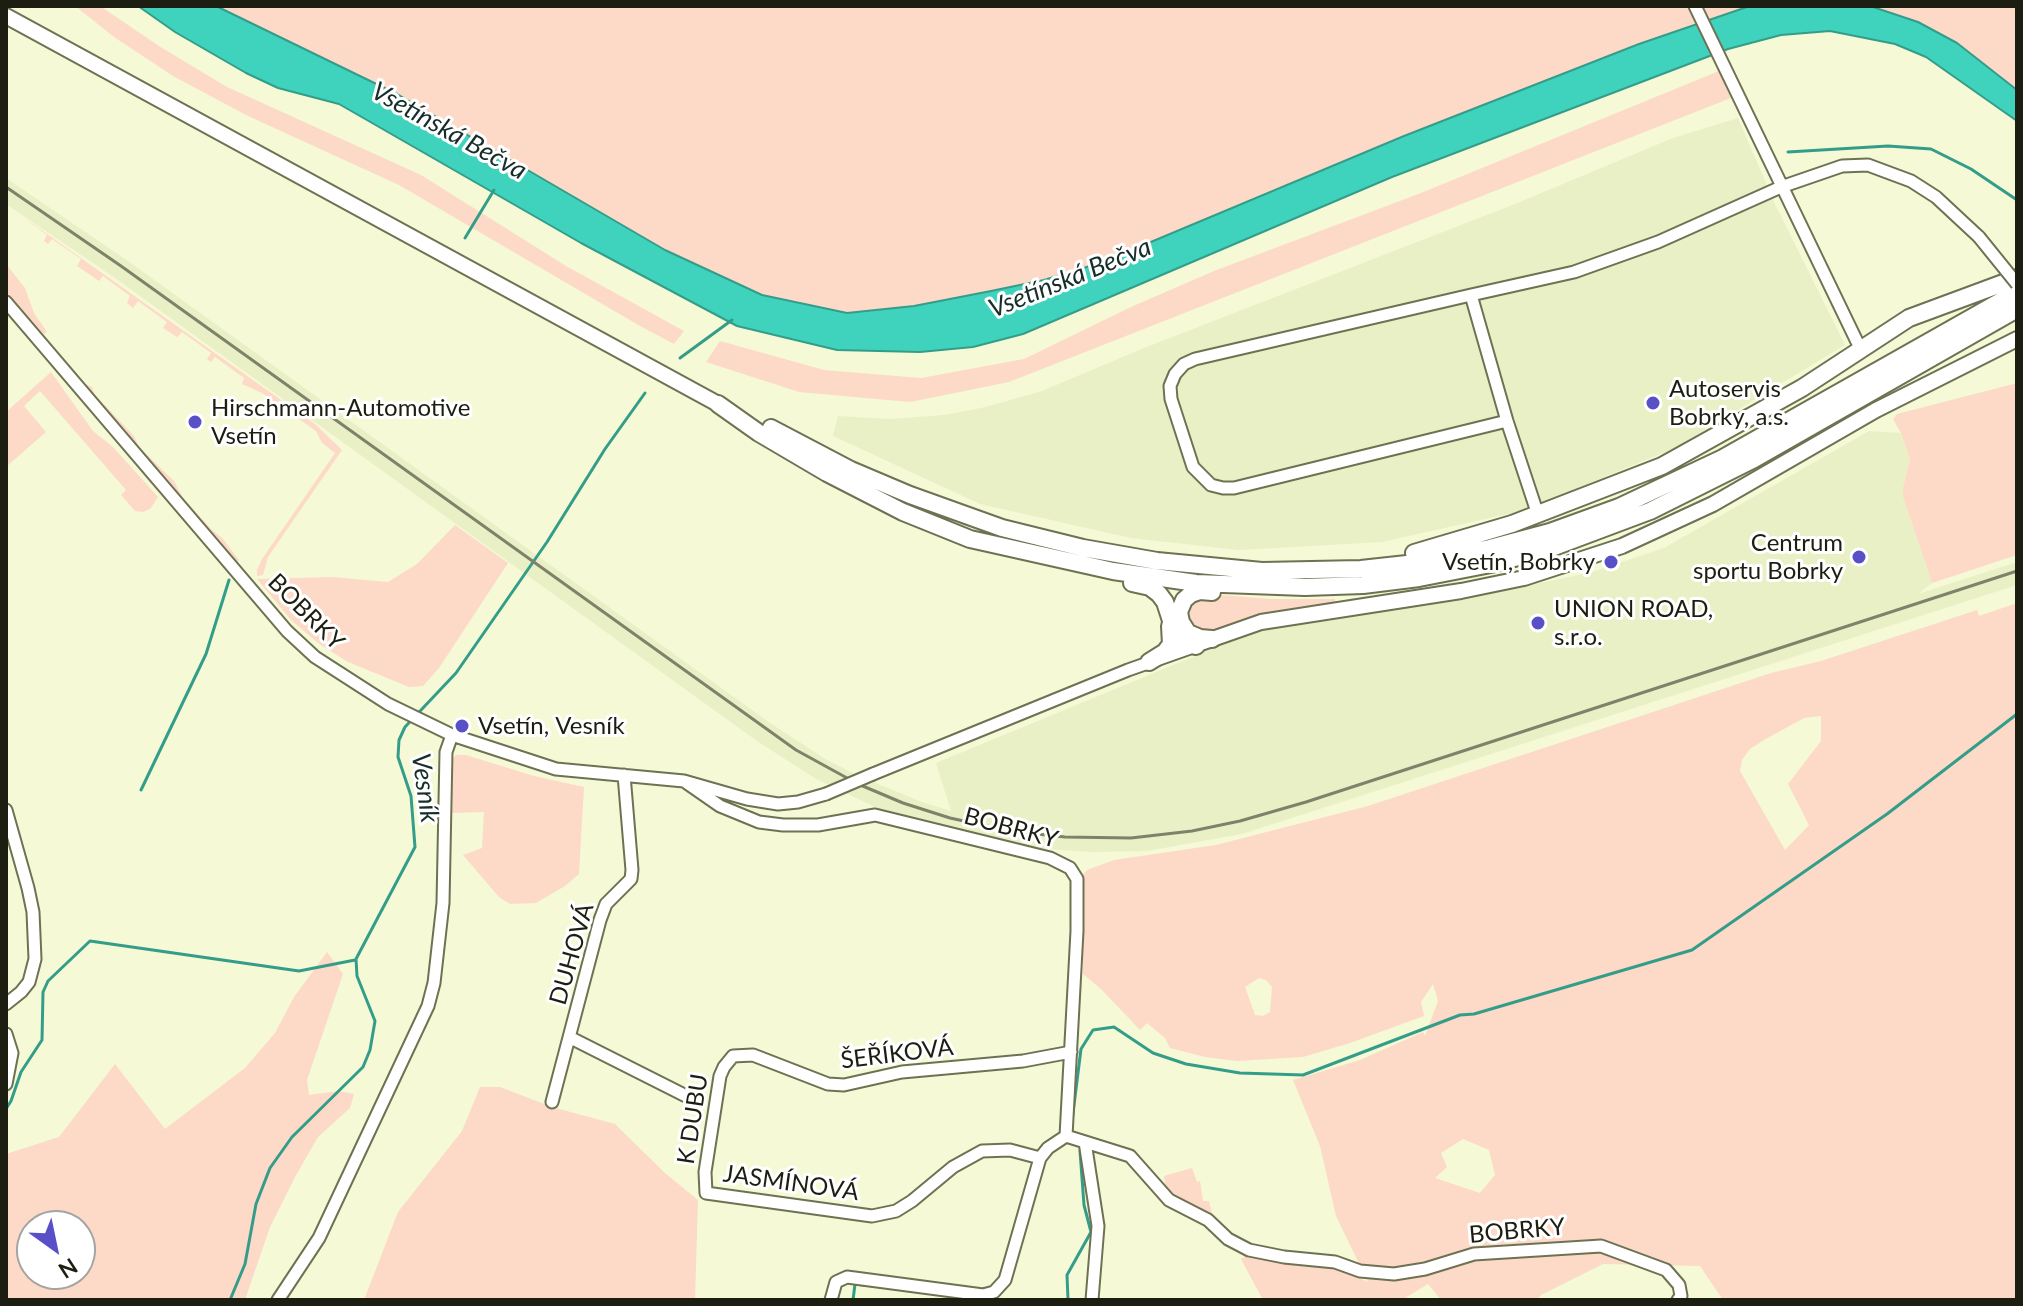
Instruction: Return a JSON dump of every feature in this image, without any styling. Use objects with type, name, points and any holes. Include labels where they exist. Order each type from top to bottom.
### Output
[{"type":"highway","points":[[1262,571],[1398,557],[1538,515],[1675,459],[1802,388],[1909,318],[2017,278]]},
{"type":"highway","points":[[718,404],[851,470],[1002,528],[1083,548],[1157,561],[1262,571],[1361,569],[1416,563],[1521,540],[1597,516],[1723,458],[2017,292]]},
{"type":"highway","points":[[996,546],[1155,578],[1228,585],[1305,587],[1363,585],[1419,578],[1510,559],[1602,530],[1672,501],[1754,459],[2017,309]]},
{"type":"highway","points":[[718,404],[759,433],[881,501],[933,525],[1063,569],[1150,587],[1162,598],[1176,636],[1186,643]]},
{"type":"highway","points":[[1186,643],[1180,608],[1184,600],[1195,592],[1255,595],[1305,587]]},
{"type":"highway","points":[[1149,662],[1171,644],[1170,620]]},
{"type":"highway","points":[[1186,643],[1195,637],[1212,639]]},
{"type":"main road","points":[[6,16],[718,404]]},
{"type":"main road","points":[[1212,639],[1261,622],[1299,614],[1461,591],[1524,578],[1622,546],[1713,504],[1888,403],[2017,339]]},
{"type":"street","points":[[1695,6],[1861,350]]},
{"type":"street","points":[[1507,421],[1223,488],[1211,485],[1193,467],[1171,399],[1170,386],[1184,364],[1195,359],[1574,272],[1658,242],[1781,187],[1842,166],[1868,165],[1882,169],[1911,181],[1936,197],[1979,237],[2017,284]]},
{"type":"street","points":[[1471,295],[1538,515]]},
{"type":"street","name":"BOBRKY","points":[[6,302],[287,631],[315,657],[388,704],[452,735],[556,769],[684,781],[747,799],[778,804],[798,802],[826,794],[1149,662],[1186,643]]},
{"type":"street","points":[[278,1300],[319,1238],[428,1006],[434,983],[443,903],[446,752],[452,735]]},
{"type":"street","name":"DUHOVÁ","points":[[552,1102],[600,920],[606,904],[631,879],[624,775]]},
{"type":"street","name":"BOBRKY","points":[[684,781],[720,806],[759,822],[818,825],[875,815],[1021,850],[1050,858],[1070,868],[1077,879],[1078,900],[1066,1136],[1130,1156],[1169,1200],[1208,1220],[1228,1239],[1249,1250],[1335,1262],[1360,1271],[1394,1274],[1425,1269],[1474,1254],[1601,1246],[1666,1270],[1679,1285],[1681,1296],[1678,1300]]},
{"type":"street","points":[[6,810],[33,912],[35,959],[29,982],[6,1004]]},
{"type":"street","points":[[6,1034],[12,1053],[6,1084]]},
{"type":"street","points":[[571,1038],[692,1099]]},
{"type":"street","name":"ŠEŘÍKOVÁ","points":[[733,1056],[753,1055],[828,1084],[844,1085],[902,1072],[1023,1061],[1071,1052]]},
{"type":"street","name":"K DUBU","points":[[706,1193],[705,1172],[720,1076],[733,1056]]},
{"type":"street","points":[[831,1300],[836,1282],[847,1277],[983,1295],[994,1292],[1005,1280],[1040,1158],[1048,1148],[1066,1136]]},
{"type":"street","points":[[1085,1142],[1098,1226],[1092,1300]]},
{"type":"street","name":"JASMÍNOVÁ","points":[[706,1193],[872,1216],[896,1211],[953,1167],[982,1151],[1010,1150],[1040,1158]]},
{"type":"shaded area","points":[[75,6],[100,6],[227,87],[421,175],[566,266],[684,331],[674,344],[640,326],[399,185],[248,116],[173,76],[114,37]]},
{"type":"shaded area","points":[[216,6],[1755,6],[1274,189],[1103,262],[1044,280],[991,291],[914,306],[847,313],[762,295],[665,250],[397,94]]},
{"type":"shaded area","points":[[1863,6],[2017,6],[2017,90],[1957,43],[1933,29],[1886,11]]},
{"type":"shaded area","points":[[1719,71],[1731,98],[1009,382],[910,402],[799,392],[706,362],[720,341],[824,370],[921,378],[1024,359],[1214,271],[1421,193]]},
{"type":"shaded area","points":[[1738,118],[1775,204],[1845,345],[1675,448],[1521,511],[1382,542],[1239,550],[1131,538],[980,504],[833,436],[838,416],[891,419],[944,415],[1042,391],[1144,348],[1515,204],[1673,138]]},
{"type":"shaded area","points":[[6,178],[128,261],[770,723],[827,760],[861,777],[951,811],[936,763],[1258,630],[1369,611],[1457,601],[1592,572],[1664,548],[1869,431],[1901,433],[1910,460],[1903,497],[1932,583],[1918,594],[2017,562],[2017,585],[1242,834],[1147,851],[1090,852],[1032,848],[914,822],[875,807],[816,779],[757,741],[115,278],[6,204]]},
{"type":"shaded area","points":[[16,212],[315,424],[342,450],[268,557],[263,575],[257,576],[262,559],[335,453],[322,443],[316,431],[262,393],[242,384],[244,378],[215,357],[211,362],[207,359],[211,353],[182,332],[177,337],[163,328],[167,322],[138,301],[133,308],[127,303],[130,296],[103,276],[99,281],[77,266],[81,259],[52,239],[48,244],[44,241],[47,235]]},
{"type":"shaded area","points":[[6,264],[25,288],[34,313],[47,332],[44,334],[22,314],[6,293]]},
{"type":"shaded area","points":[[51,372],[93,431],[113,447],[158,497],[150,509],[135,511],[121,495],[126,490],[40,391],[24,406],[46,432],[6,467],[6,412]]},
{"type":"shaded area","points":[[81,382],[92,387],[95,395],[134,436],[139,447],[174,481],[183,498],[239,560],[235,564]]},
{"type":"shaded area","points":[[2017,383],[2017,555],[1932,583],[1903,497],[1910,460],[1893,419],[1897,414]]},
{"type":"shaded area","points":[[455,525],[508,563],[439,668],[423,686],[409,687],[348,662],[318,643],[291,620],[257,579],[332,577],[388,582],[417,564]]},
{"type":"shaded area","points":[[1210,594],[1270,599],[1335,599],[1335,602],[1265,614],[1208,634],[1198,634],[1184,618],[1189,603]]},
{"type":"shaded area","points":[[2017,603],[2017,1300],[1723,1300],[1700,1266],[1603,1264],[1541,1295],[1537,1300],[1441,1300],[1428,1284],[1402,1300],[1263,1300],[1241,1259],[1246,1256],[1336,1267],[1368,1282],[1336,1216],[1320,1146],[1293,1080],[1360,1060],[1423,1032],[1425,1036],[1438,1001],[1433,984],[1421,1002],[1424,1016],[1303,1057],[1237,1061],[1170,1048],[1165,1038],[1147,1023],[1140,1030],[1083,974],[1081,877],[1087,870],[1114,860],[1216,845],[1368,806],[1771,673],[1821,661],[1977,610],[1979,616]],"holes":[[[1821,716],[1821,741],[1788,784],[1809,825],[1785,850],[1740,771],[1742,760],[1750,749],[1764,740],[1804,718]],[[1259,978],[1266,980],[1272,987],[1270,1012],[1263,1016],[1255,1015],[1245,987]],[[1463,1139],[1489,1150],[1495,1175],[1480,1193],[1435,1178],[1447,1167],[1441,1153]]]},
{"type":"shaded area","points":[[456,755],[466,755],[534,776],[584,787],[579,874],[536,903],[510,904],[499,897],[463,855],[482,848],[484,812],[449,813],[450,762]]},
{"type":"shaded area","points":[[327,952],[343,974],[307,1080],[309,1095],[338,1091],[354,1094],[350,1108],[318,1137],[295,1177],[270,1227],[245,1300],[6,1300],[6,1154],[59,1137],[115,1064],[165,1129],[245,1068],[275,1033],[294,997]]},
{"type":"shaded area","points":[[480,1087],[500,1087],[552,1107],[615,1124],[698,1200],[695,1300],[364,1300],[398,1212],[462,1131]]},
{"type":"shaded area","points":[[1192,1168],[1197,1182],[1200,1181],[1203,1201],[1209,1201],[1213,1218],[1176,1200],[1166,1191],[1164,1176]]},
{"type":"water","name":"Vsetínská Bečva","points":[[138,6],[216,6],[397,94],[665,250],[762,295],[847,313],[914,306],[991,291],[1044,280],[1103,262],[1404,136],[1639,44],[1747,7],[1870,6],[1918,22],[1957,43],[2017,90],[2017,121],[1926,57],[1895,44],[1830,31],[1781,35],[1728,49],[1392,177],[1023,334],[973,347],[920,352],[837,350],[737,326],[581,243],[339,104],[278,88],[246,73],[175,32]]},
{"type":"waterway","points":[[1788,152],[1888,146],[1931,149],[1971,169],[2017,200]]},
{"type":"waterway","points":[[465,238],[494,190]]},
{"type":"waterway","name":"Vesník","points":[[680,358],[732,320]]},
{"type":"waterway","name":"Vesník","points":[[230,1300],[245,1264],[256,1204],[270,1168],[292,1137],[363,1067],[370,1050],[375,1021],[357,976],[356,959],[415,847],[411,796],[398,757],[399,740],[405,727],[456,673],[645,393]]},
{"type":"waterway","points":[[141,790],[206,654],[229,580]]},
{"type":"waterway","points":[[1072,1121],[1081,1049],[1093,1030],[1114,1027],[1153,1053],[1186,1064],[1240,1073],[1303,1075],[1460,1015],[1474,1014],[1692,950],[1887,814],[2017,714]]},
{"type":"waterway","points":[[6,1109],[21,1072],[42,1040],[43,992],[48,981],[90,941],[299,971],[355,960]]},
{"type":"waterway","points":[[1068,1300],[1067,1275],[1091,1232],[1084,1205],[1080,1151]]},
{"type":"waterway","points":[[853,1300],[855,1284],[907,1290]]},
{"type":"railway","points":[[6,187],[121,266],[796,750],[858,784],[903,803],[950,818],[1010,831],[1065,837],[1131,838],[1192,831],[1240,821],[2017,571]]},
{"type":"place","name":"Autoservis Bobrky, a.s.","points":[[1653,403]]},
{"type":"place","name":"Hirschmann-Automotive Vsetín","points":[[195,422]]},
{"type":"place","name":"Centrum sportu Bobrky","points":[[1859,557]]},
{"type":"place","name":"Vsetín, Bobrky","points":[[1611,562]]},
{"type":"place","name":"UNION ROAD, s.r.o.","points":[[1538,623]]},
{"type":"place","name":"Vsetín, Vesník","points":[[462,726]]}]
